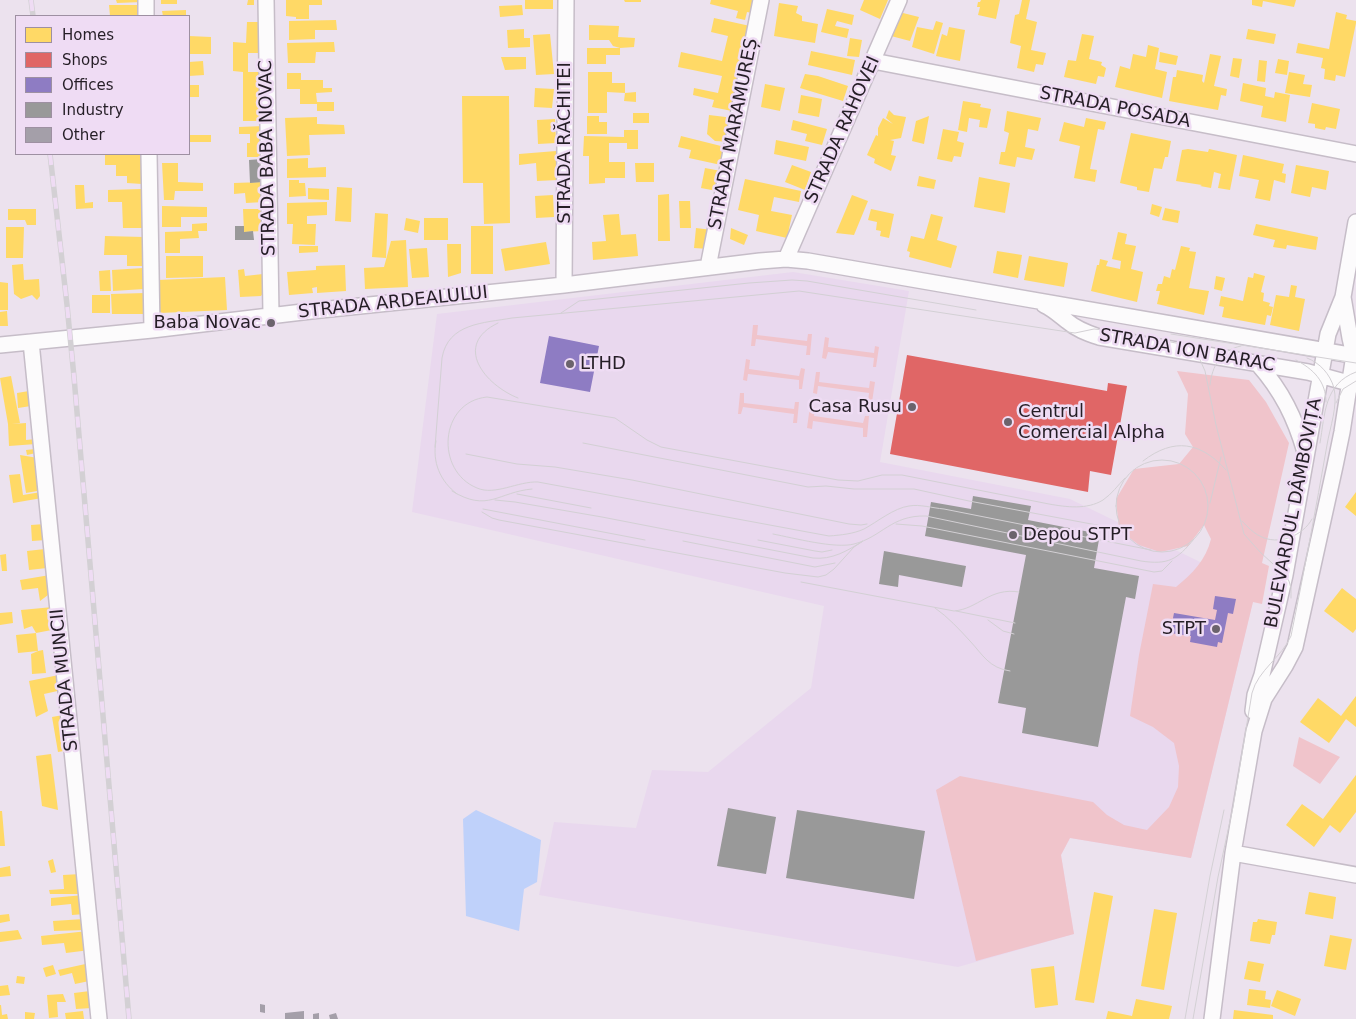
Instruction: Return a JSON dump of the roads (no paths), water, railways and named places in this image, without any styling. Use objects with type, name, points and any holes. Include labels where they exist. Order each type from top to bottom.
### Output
[{"type":"street","points":[[146,0],[146,15]]},
{"type":"street","name":"STRADA BABA NOVAC","points":[[266,0],[270,315]]},
{"type":"street","name":"STRADA RĂCHITEI","points":[[564,285],[566,0]]},
{"type":"street","name":"STRADA MARAMUREȘ","points":[[708,267],[761,0]]},
{"type":"street","name":"STRADA RAHOVEI","points":[[786,259],[899,0]]},
{"type":"street","name":"STRADA POSADA","points":[[873,61],[1356,154]]},
{"type":"street","points":[[149,155],[152,330]]},
{"type":"street","name":"BULEVARDUL DÂMBOVIȚA","points":[[1254,731],[1253,706],[1285,575],[1328,334],[1343,298],[1356,222]]},
{"type":"street","name":"STRADA ARDEALULUI","points":[[0,345],[564,285],[786,259]]},
{"type":"street","name":"STRADA ION BARAC","points":[[786,259],[808,261],[1355,356]]},
{"type":"street","name":"BULEVARDUL DÂMBOVIȚA","points":[[1212,1019],[1232,853],[1254,731],[1264,699],[1295,647],[1353,384],[1355,356],[1343,298]]},
{"type":"street","name":"STRADA ION BARAC","points":[[1025,299],[1048,306],[1084,332],[1099,337],[1308,372],[1353,384]]},
{"type":"street","name":"STRADA MUNCII","points":[[31,342],[99,1019]]},
{"type":"street","points":[[1258,364],[1279,390],[1298,428],[1306,456]]},
{"type":"street","points":[[1232,853],[1356,875]]},
{"type":"water","points":[[476,810],[541,840],[537,882],[524,889],[519,931],[466,916],[463,819]]},
{"type":"tram line","points":[[561,313],[579,301],[792,280],[976,310]]},
{"type":"tram line","points":[[435,447],[442,358],[446,346],[459,331],[490,321],[799,291],[1075,333],[1094,329],[1105,330],[1187,345],[1197,353],[1205,371],[1216,425],[1244,534],[1285,575],[1291,588],[1291,598]]},
{"type":"tram line","points":[[498,323],[484,332],[477,342],[475,353],[478,364],[494,384],[518,398]]},
{"type":"tram line","points":[[1171,334],[1356,363]]},
{"type":"tram line","points":[[1210,385],[1215,365],[1228,351],[1241,346]]},
{"type":"tram line","points":[[1193,1019],[1218,877],[1233,807],[1252,693],[1259,677],[1282,651],[1291,636],[1333,417],[1335,395],[1332,383],[1320,366],[1307,358]]},
{"type":"tram line","points":[[1296,360],[1308,367],[1317,376],[1324,388],[1326,402]]},
{"type":"tram line","points":[[1320,443],[1325,411],[1332,392],[1345,377],[1356,372]]},
{"type":"tram line","points":[[1336,403],[1343,389],[1356,381]]},
{"type":"tram line","points":[[1125,478],[1103,500],[1090,505],[1076,507],[1049,504],[902,475],[882,475],[858,481],[838,480],[661,447],[647,440],[615,418],[487,397],[471,402],[459,411],[452,424],[448,438],[449,453],[454,467],[463,479],[484,490],[538,482],[829,536],[860,531],[903,507],[922,506],[1151,550]]},
{"type":"tram line","points":[[436,441],[436,464],[446,483],[457,494]]},
{"type":"tram line","points":[[583,443],[808,487],[914,489],[1118,529],[1127,536]]},
{"type":"tram line","points":[[1143,461],[1154,453],[1166,448],[1187,446],[1207,453],[1226,470]]},
{"type":"tram line","points":[[466,454],[517,464],[555,467],[632,480],[849,524],[867,524]]},
{"type":"tram line","points":[[1210,503],[1221,457]]},
{"type":"tram line","points":[[1162,460],[1180,464],[1194,474],[1204,488],[1208,506],[1204,524],[1194,538],[1180,548],[1162,552],[1144,548],[1130,538],[1120,524],[1116,506],[1120,488],[1130,474],[1144,464],[1162,460]]},
{"type":"tram line","points":[[452,491],[464,497],[484,501],[532,489]]},
{"type":"tram line","points":[[517,494],[591,508]]},
{"type":"tram line","points":[[482,512],[499,520],[785,573],[818,577],[826,575],[834,569],[854,547],[863,541],[833,556],[813,558],[602,517],[495,500]]},
{"type":"tram line","points":[[483,509],[645,540]]},
{"type":"tram line","points":[[773,534],[814,542],[846,545],[864,541],[904,519],[926,516],[1150,562],[1165,561],[1177,556],[1194,539]]},
{"type":"tram line","points":[[1242,521],[1257,535],[1274,540],[1289,538],[1303,530],[1312,519]]},
{"type":"tram line","points":[[896,524],[922,526],[1154,572],[1162,571],[1172,561]]},
{"type":"tram line","points":[[758,540],[822,552],[832,550]]},
{"type":"tram line","points":[[683,541],[815,567],[835,563]]},
{"type":"tram line","points":[[801,582],[954,611],[970,606],[992,595],[1009,591],[1019,592]]},
{"type":"tram line","points":[[935,608],[953,623],[987,660],[997,667],[1010,671]]},
{"type":"tram line","points":[[956,611],[1015,623]]},
{"type":"tram line","points":[[988,620],[1003,631],[1014,634]]},
{"type":"tram line","points":[[1185,1019],[1210,876],[1224,810]]},
{"type":"railway","points":[[31,0],[33,15]]},
{"type":"railway","points":[[50,155],[74,377],[129,1019]]},
{"type":"place","name":"Baba Novac","points":[[271,323]]},
{"type":"place","name":"LTHD","points":[[570,364]]},
{"type":"place","name":"Casa Rusu","points":[[912,407]]},
{"type":"place","name":"Centrul Comercial Alpha","points":[[1008,422]]},
{"type":"place","name":"Depou STPT","points":[[1013,535]]},
{"type":"place","name":"STPT","points":[[1216,629]]}]
